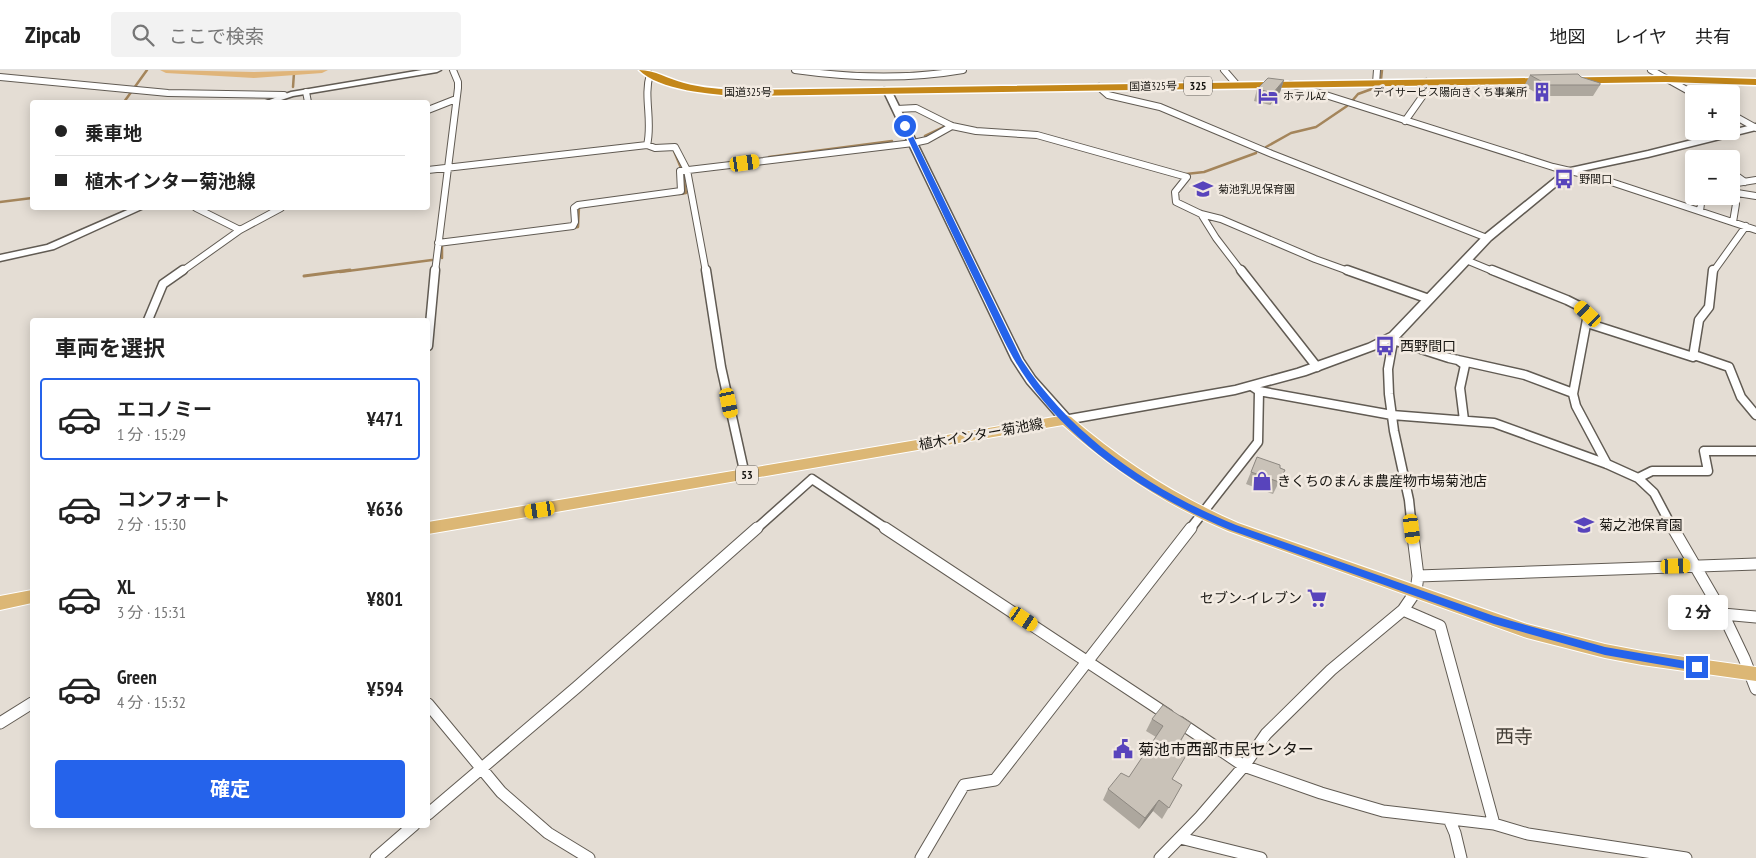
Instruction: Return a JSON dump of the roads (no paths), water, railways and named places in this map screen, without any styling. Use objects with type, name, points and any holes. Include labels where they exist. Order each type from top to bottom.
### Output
[{"type":"highway","name":"国道325号","points":[[647,72],[682,86],[728,92],[1666,79],[1756,82]]},
{"type":"main road","name":"植木インター菊池線","points":[[430,528],[1066,420]]},
{"type":"main road","points":[[1066,420],[1108,458],[1154,489],[1202,514],[1494,620],[1605,651],[1697,667],[1752,674]]},
{"type":"main road","points":[[0,603],[30,596]]},
{"type":"street","points":[[273,100],[284,96],[437,70]]},
{"type":"street","points":[[430,325],[458,82],[453,70]]},
{"type":"street","points":[[795,70],[848,78],[880,80],[930,76],[963,70]]},
{"type":"street","points":[[1224,70],[1237,85]]},
{"type":"street","points":[[1376,83],[1377,70]]},
{"type":"street","points":[[1651,70],[1685,89]]},
{"type":"street","points":[[647,72],[650,109],[647,145]]},
{"type":"street","points":[[0,77],[160,93],[211,96],[284,96]]},
{"type":"street","points":[[1405,121],[1429,87],[1426,82]]},
{"type":"street","points":[[1291,84],[1405,121],[1570,171],[1596,177],[1756,230]]},
{"type":"street","points":[[1099,87],[1108,95],[1122,100],[1160,107],[1486,238]]},
{"type":"street","points":[[887,90],[1018,360],[1045,398],[1066,420],[1256,389],[1380,344],[1393,338],[1486,238],[1570,171],[1756,127]]},
{"type":"street","points":[[306,92],[308,100]]},
{"type":"street","points":[[430,109],[456,99]]},
{"type":"street","points":[[897,109],[916,108],[952,126],[980,132],[1031,134],[1187,177],[1175,192],[1174,199],[1176,202],[1201,214],[1221,218],[1315,259],[1429,299]]},
{"type":"street","points":[[1740,119],[1756,127]]},
{"type":"street","points":[[438,243],[573,226],[575,222],[574,208],[578,205],[681,192],[679,172],[687,170],[867,147],[914,143],[931,138],[952,126]]},
{"type":"street","points":[[430,170],[647,145],[655,148],[675,147],[687,170],[712,304],[721,368],[745,475]]},
{"type":"street","points":[[1740,178],[1746,182]]},
{"type":"street","points":[[1740,183],[1756,180]]},
{"type":"street","points":[[1740,194],[1756,196]]},
{"type":"street","points":[[1700,211],[1701,205]]},
{"type":"street","points":[[1733,222],[1736,205]]},
{"type":"street","points":[[0,258],[31,253],[55,246],[135,210]]},
{"type":"street","points":[[200,210],[240,230]]},
{"type":"street","points":[[149,318],[163,284],[240,230],[277,210]]},
{"type":"street","points":[[1201,214],[1216,238],[1317,368]]},
{"type":"street","points":[[1587,323],[1693,357],[1699,320],[1709,306],[1713,269],[1746,226]]},
{"type":"street","points":[[1466,260],[1568,300],[1588,314],[1573,393],[1576,406],[1607,464]]},
{"type":"street","points":[[1393,338],[1458,360],[1525,375],[1573,393]]},
{"type":"street","points":[[1160,858],[1244,766],[1266,734],[1331,670],[1403,610],[1416,591],[1418,576],[1403,466],[1392,415],[1388,369],[1393,338]]},
{"type":"street","points":[[1694,354],[1729,368],[1741,397],[1756,415]]},
{"type":"street","points":[[1458,360],[1465,365],[1460,388],[1464,420]]},
{"type":"street","points":[[1256,389],[1392,415],[1464,420],[1500,425],[1607,464],[1638,478],[1654,493],[1693,565],[1723,614],[1752,674],[1756,689]]},
{"type":"street","points":[[921,858],[964,785],[995,780],[1258,442],[1256,389]]},
{"type":"street","points":[[1638,478],[1652,471],[1708,471],[1704,451],[1756,451]]},
{"type":"street","points":[[811,463],[812,479]]},
{"type":"street","points":[[812,479],[1244,766],[1321,793],[1383,811],[1494,824],[1528,834],[1628,854],[1686,858]]},
{"type":"street","points":[[430,812],[577,687],[812,479]]},
{"type":"street","points":[[1418,576],[1756,564]]},
{"type":"street","points":[[1403,610],[1440,626],[1494,824]]},
{"type":"street","points":[[1723,614],[1756,617]]},
{"type":"street","points":[[0,723],[30,704]]},
{"type":"street","points":[[430,706],[502,792],[522,812],[548,833],[590,858]]},
{"type":"street","points":[[1449,819],[1461,858]]},
{"type":"street","points":[[376,858],[411,828]]},
{"type":"street","points":[[1180,838],[1261,858]]},
{"type":"waterway","points":[[125,100],[147,70]]},
{"type":"waterway","points":[[166,70],[254,75],[322,70]]},
{"type":"waterway","points":[[1381,80],[1382,70]]},
{"type":"waterway","points":[[293,87],[294,73]]},
{"type":"waterway","points":[[1352,101],[1358,94],[1380,86]]},
{"type":"waterway","points":[[1266,147],[1291,133],[1316,127],[1347,106]]},
{"type":"waterway","points":[[925,136],[946,126]]},
{"type":"waterway","points":[[769,157],[892,141]]},
{"type":"waterway","points":[[674,151],[681,168]]},
{"type":"waterway","points":[[1186,174],[1204,172],[1256,153]]},
{"type":"waterway","points":[[679,194],[686,193],[683,174]]},
{"type":"waterway","points":[[0,202],[30,198]]},
{"type":"waterway","points":[[573,228],[578,227],[579,207]]},
{"type":"waterway","points":[[442,258],[442,245],[445,243]]},
{"type":"waterway","points":[[340,272],[432,260]]},
{"type":"waterway","points":[[304,276],[350,270]]},
{"type":"place","name":"デイサービス陽向きくち事業所","points":[[1542,92]]},
{"type":"place","name":"ホテルAZ","points":[[1268,96]]},
{"type":"place","name":"野間口","points":[[1564,179]]},
{"type":"place","name":"菊池乳児保育園","points":[[1203,189]]},
{"type":"place","name":"西野間口","points":[[1385,346]]},
{"type":"place","name":"きくちのまんま農産物市場菊池店","points":[[1262,481]]},
{"type":"place","name":"菊之池保育園","points":[[1584,525]]},
{"type":"place","name":"セブン-イレブン","points":[[1317,598]]},
{"type":"place","name":"菊池市西部市民センター","points":[[1123,749]]},
{"type":"district","name":"西寺","points":[[1514,736]]}]
